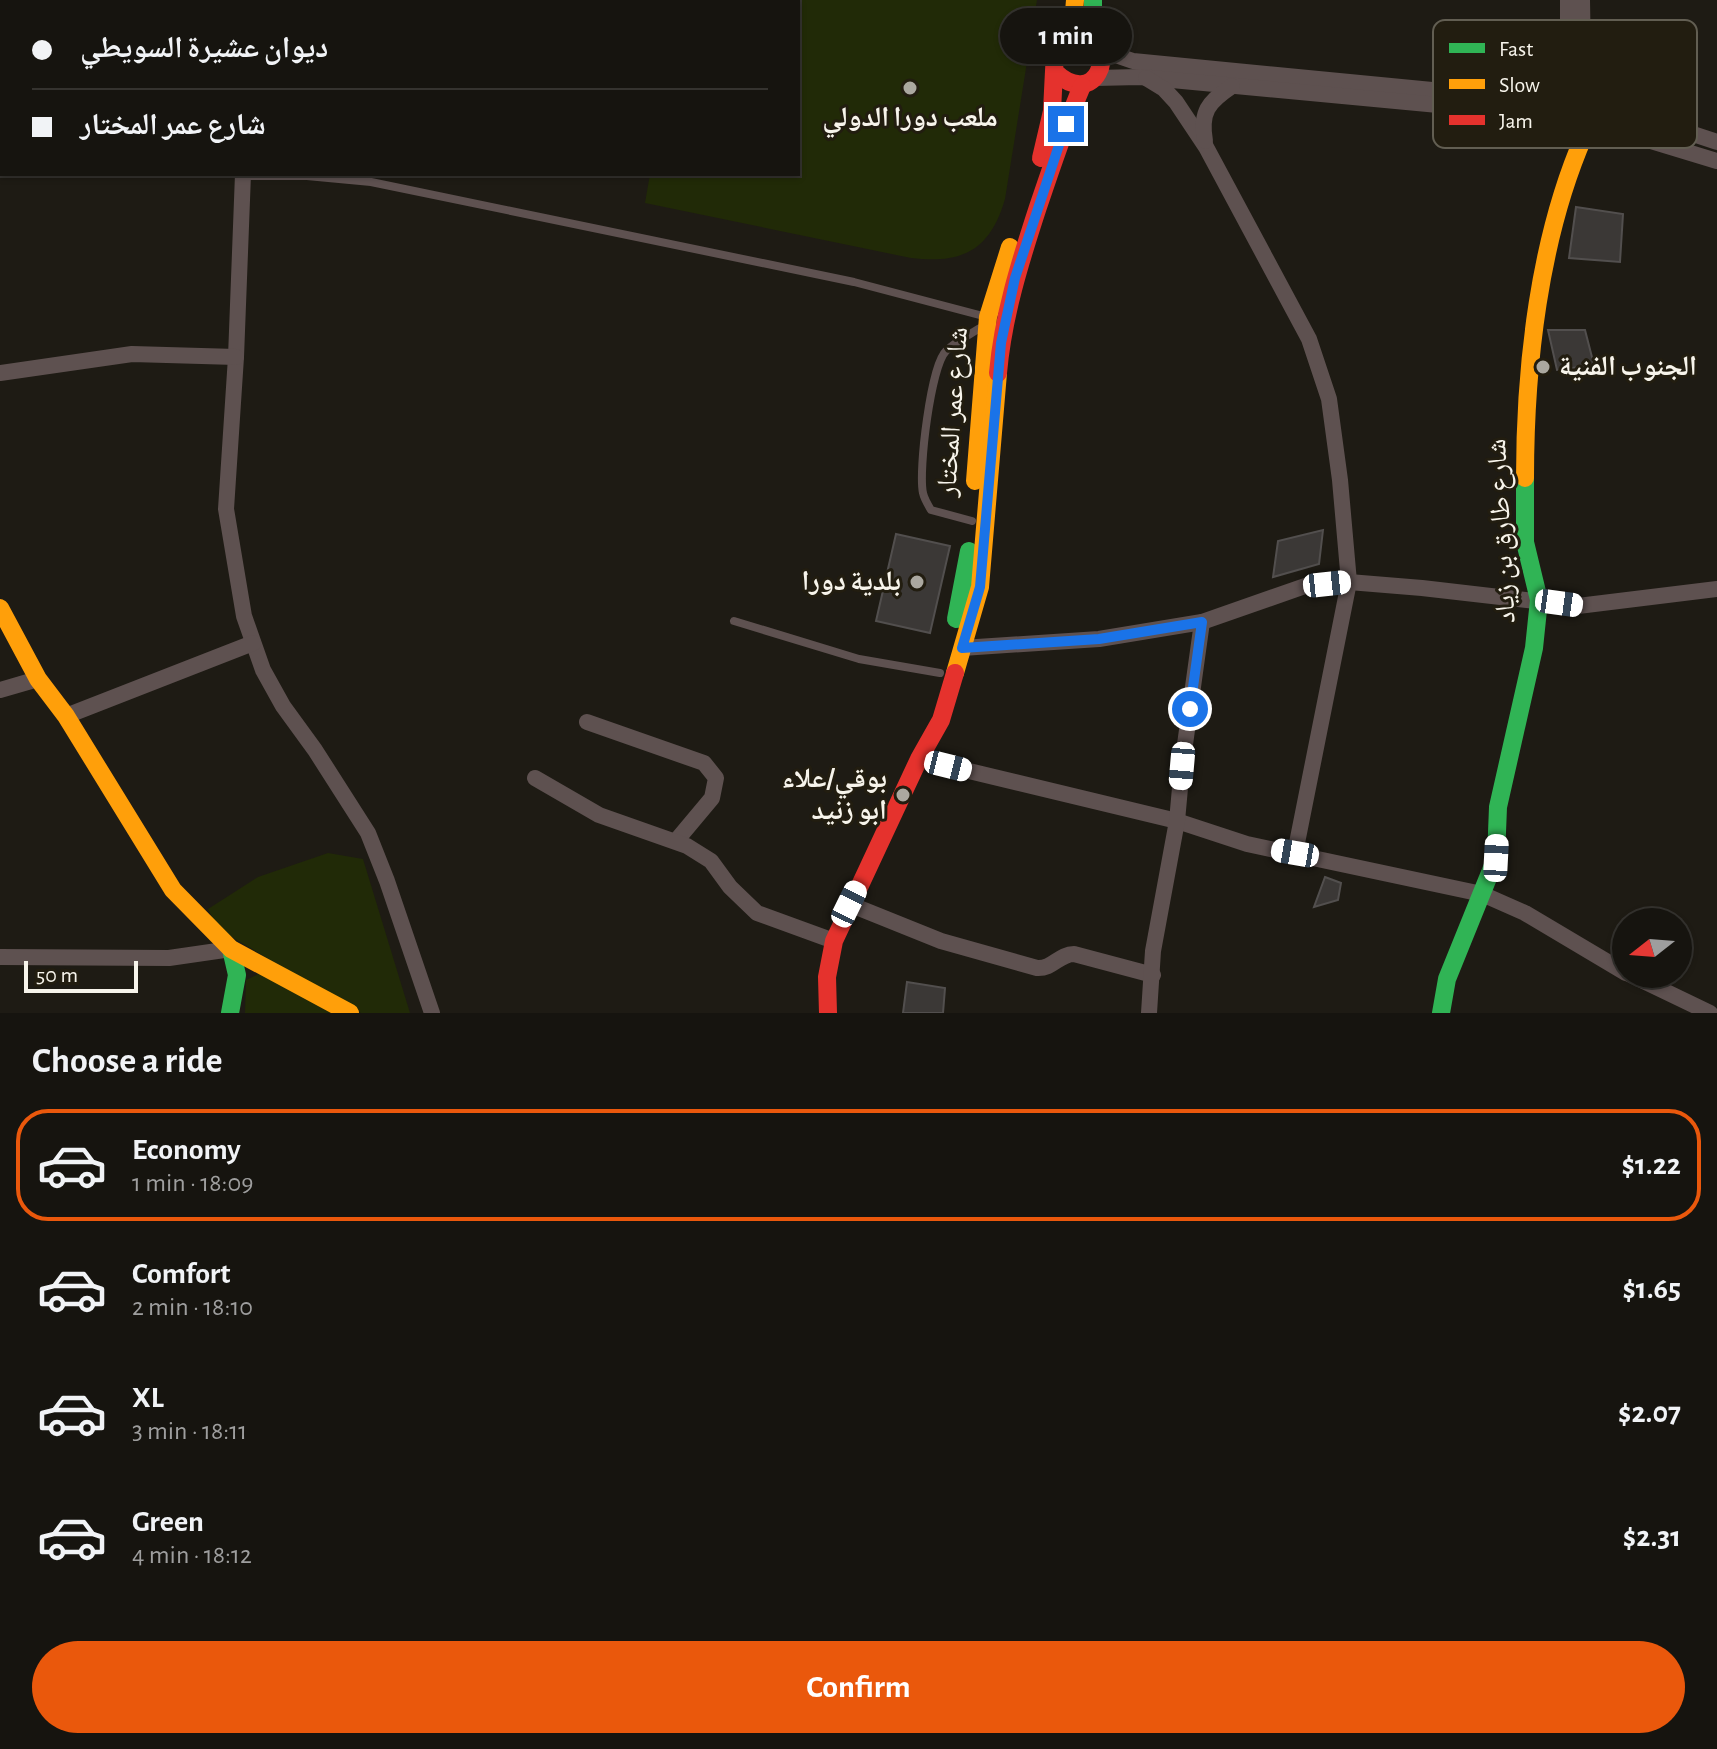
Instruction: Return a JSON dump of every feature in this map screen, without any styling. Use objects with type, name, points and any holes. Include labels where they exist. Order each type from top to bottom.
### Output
[{"type":"main road","points":[[1072,37],[1075,0]]},
{"type":"main road","points":[[1093,0],[1096,46],[1102,64],[1089,82],[1068,84],[1055,72],[1053,58],[1059,45],[1072,37],[1087,39],[1096,46]]},
{"type":"main road","name":"شارع عمر المختار","points":[[919,759],[959,612],[972,521],[987,321],[1043,153],[1052,111],[1055,72]]},
{"type":"main road","name":"شارع عمر المختار","points":[[828,1013],[828,964],[834,941],[919,759],[941,720],[980,587],[1001,343],[1007,309],[1066,124],[1089,82]]},
{"type":"main road","name":"شارع طارق بن زياد","points":[[1441,1013],[1447,979],[1496,858],[1498,807],[1534,648],[1539,600],[1525,542],[1525,430],[1534,321],[1565,179],[1580,148]]},
{"type":"main road","points":[[0,608],[38,679],[66,716],[173,890],[231,949],[350,1013]]},
{"type":"main road","points":[[230,1013],[237,975],[231,949]]},
{"type":"street","points":[[1582,0],[1582,20]]},
{"type":"street","points":[[1096,46],[1133,61],[1433,90]]},
{"type":"street","points":[[1089,82],[1146,78],[1433,105]]},
{"type":"street","points":[[1146,78],[1164,89],[1176,102],[1206,147],[1309,339],[1329,399],[1349,582],[1295,853]]},
{"type":"street","points":[[1206,147],[1204,114],[1218,96],[1232,86]]},
{"type":"street","points":[[1697,135],[1717,142]]},
{"type":"street","points":[[1560,148],[1565,179]]},
{"type":"street","points":[[1674,148],[1717,161]]},
{"type":"street","points":[[243,176],[226,509],[244,616],[263,670],[283,706],[368,833],[432,1013]]},
{"type":"street","points":[[0,373],[132,354],[236,357]]},
{"type":"street","points":[[962,648],[1099,639],[1202,622],[1305,586],[1349,582],[1578,606],[1717,589]]},
{"type":"street","points":[[1149,1013],[1153,951],[1177,821],[1202,622]]},
{"type":"street","points":[[66,716],[253,643]]},
{"type":"street","points":[[0,690],[38,679]]},
{"type":"street","points":[[587,722],[704,763],[716,778],[712,798],[676,841]]},
{"type":"street","points":[[919,759],[1177,821],[1247,844],[1482,894],[1525,913],[1612,964]]},
{"type":"street","points":[[535,778],[599,815],[676,841],[711,861],[730,887],[757,913],[834,941]]},
{"type":"street","points":[[849,904],[952,945],[1037,968],[1048,967],[1065,955],[1074,954],[1153,975]]},
{"type":"street","points":[[0,957],[169,958],[231,949]]},
{"type":"street","points":[[1658,988],[1710,1013]]},
{"type":"lane","points":[[307,176],[371,182],[854,282],[987,321]]},
{"type":"lane","points":[[972,521],[931,510],[923,493],[923,453],[931,395],[944,352],[987,321]]},
{"type":"lane","points":[[734,621],[859,659],[940,673]]},
{"type":"green space","name":"ملعب دورا الدولي","points":[[800,0],[1037,0],[1005,199],[991,231],[972,250],[945,259],[911,258],[645,203],[650,176],[800,176]]},
{"type":"green space","points":[[328,853],[363,859],[410,1013],[361,1013],[218,929],[208,909],[258,877]]},
{"type":"green space","points":[[263,972],[332,1013],[245,1013],[246,980]]},
{"type":"building","points":[[1576,207],[1623,214],[1620,262],[1569,258]]},
{"type":"building","points":[[1548,330],[1585,330],[1594,365],[1557,370]]},
{"type":"building","points":[[1323,530],[1319,564],[1273,577],[1278,541]]},
{"type":"building","points":[[896,534],[950,546],[930,633],[876,621]]},
{"type":"building","points":[[1325,877],[1341,883],[1338,900],[1314,907]]},
{"type":"building","points":[[907,982],[945,988],[943,1013],[903,1013]]},
{"type":"traffic: fast","points":[[1093,0],[1093,43]]},
{"type":"traffic: fast","points":[[1441,1013],[1447,979],[1496,858],[1498,807],[1534,648],[1539,600],[1525,542],[1525,478]]},
{"type":"traffic: fast","points":[[956,619],[969,551]]},
{"type":"traffic: fast","points":[[230,1013],[237,975],[231,949]]},
{"type":"traffic: slow","points":[[1072,37],[1075,0]]},
{"type":"traffic: slow","points":[[1525,478],[1528,392],[1538,304],[1556,217],[1580,148]]},
{"type":"traffic: slow","points":[[975,481],[988,317],[1010,247]]},
{"type":"traffic: slow","points":[[955,673],[980,587],[998,373]]},
{"type":"traffic: slow","points":[[0,608],[38,679],[66,716],[173,890],[231,949],[350,1013]]},
{"type":"traffic: jam","points":[[1041,158],[1052,111],[1055,51],[1067,40],[1079,37],[1094,44],[1100,53],[1098,73],[1091,81],[1081,84],[1069,82],[1055,72]]},
{"type":"traffic: jam","points":[[998,373],[1008,310],[1019,269],[1082,86]]},
{"type":"traffic: jam","points":[[828,1013],[827,977],[834,941],[919,759],[941,720],[955,673]]},
{"type":"place","name":"ملعب دورا الدولي","points":[[910,88]]},
{"type":"place","name":"الجنوب الفنية","points":[[1543,367]]},
{"type":"place","name":"بلدية دورا","points":[[917,582]]},
{"type":"place","name":"بوقي/علاء ابو زنيد","points":[[903,795]]},
{"type":"route","points":[[1066,124],[1007,309],[1001,343],[980,587],[962,648],[1099,639],[1202,622],[1190,709]]}]
